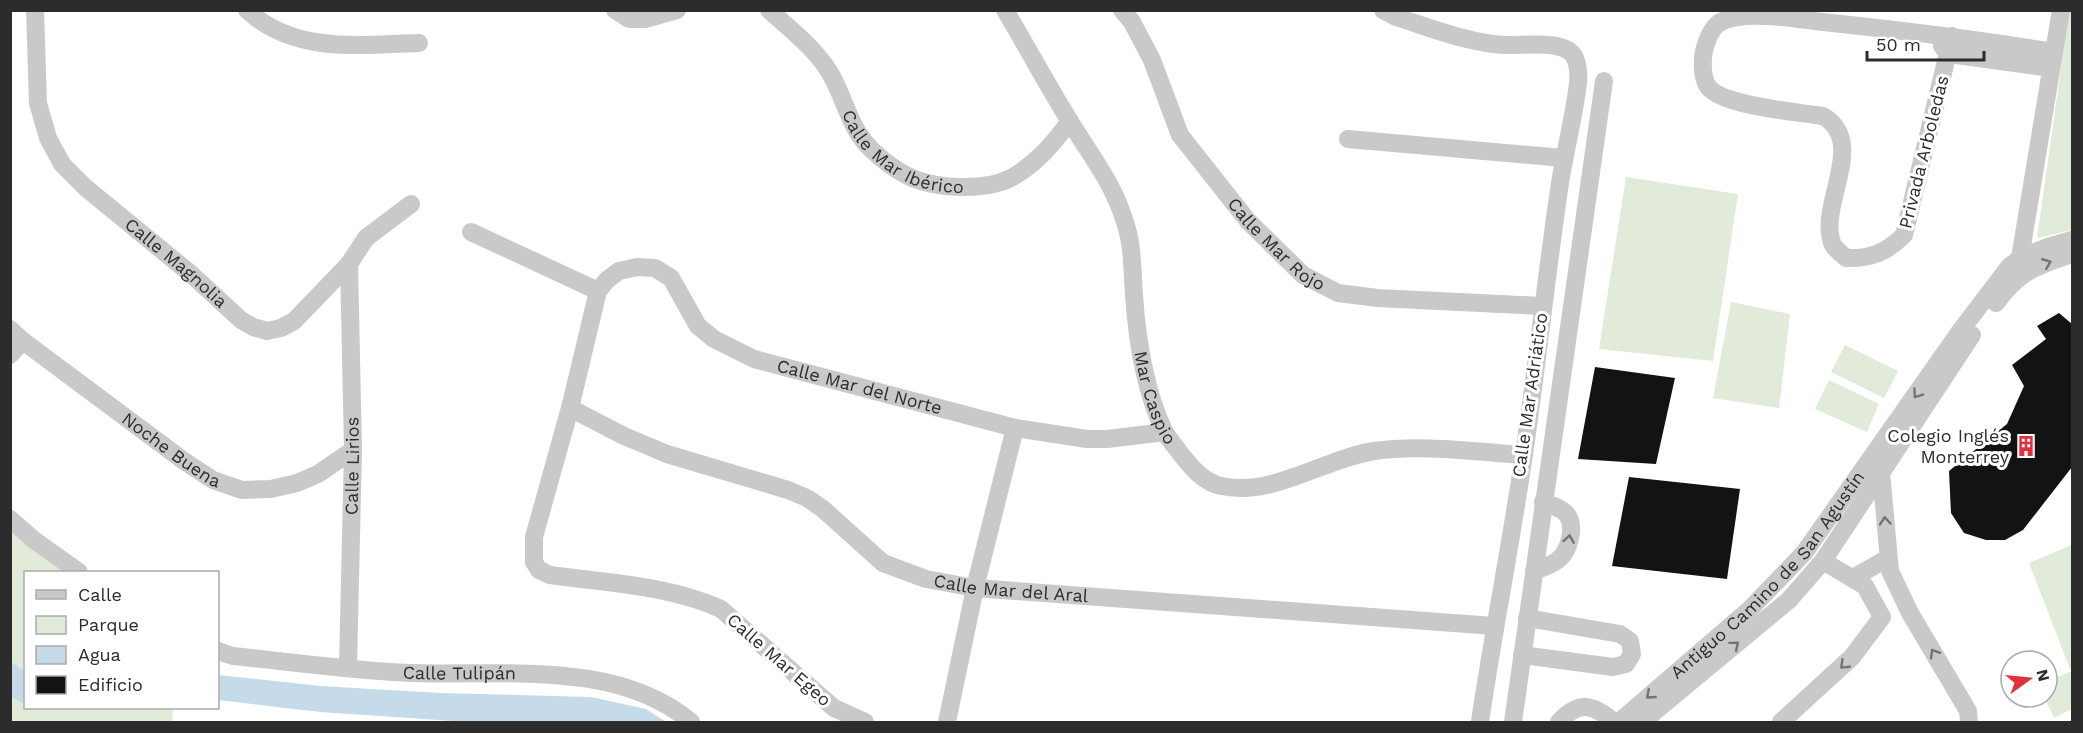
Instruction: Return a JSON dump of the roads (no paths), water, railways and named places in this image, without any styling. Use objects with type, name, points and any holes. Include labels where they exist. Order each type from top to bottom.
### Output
[{"type":"street","name":"Calle Magnolia","points":[[35,10],[38,103],[48,138],[62,164],[86,188],[191,274],[241,320],[253,327],[267,331],[294,321],[349,264],[366,238],[411,204]]},
{"type":"street","points":[[247,10],[258,21],[294,39],[329,45],[419,43]]},
{"type":"street","points":[[615,10],[629,19],[645,19],[677,10]]},
{"type":"street","name":"Calle Mar Ibérico","points":[[769,10],[804,41],[829,72],[854,128],[870,148],[889,165],[913,178],[945,185],[976,187],[1009,178],[1035,162],[1053,144],[1070,121]]},
{"type":"street","name":"Mar Caspio","points":[[1005,10],[1070,121],[1102,169],[1125,219],[1133,257],[1137,334],[1145,379],[1165,432],[1201,477],[1220,485],[1240,488],[1261,487],[1374,451],[1407,449],[1524,455]]},
{"type":"street","name":"Calle Mar Rojo","points":[[1122,10],[1132,22],[1152,60],[1180,135],[1248,221],[1276,251],[1303,274],[1338,293],[1378,298],[1542,306]]},
{"type":"street","name":"Calle Mar Adriático","points":[[1383,10],[1396,17],[1482,42],[1503,45],[1554,45],[1564,48],[1573,56],[1579,81],[1563,158],[1524,455],[1494,626],[1480,723]]},
{"type":"street","points":[[2021,266],[2061,10]]},
{"type":"street","name":"Privada Arboledas","points":[[1950,45],[1904,235],[1893,246],[1877,255],[1863,258],[1846,258],[1834,246],[1830,230],[1843,148],[1840,134],[1833,122],[1823,116],[1737,102],[1717,94],[1707,85],[1703,70],[1704,50],[1710,32],[1723,19],[1740,16],[1911,31],[1933,35],[1950,45],[2052,60]]},
{"type":"street","points":[[1513,723],[1604,81]]},
{"type":"street","points":[[1348,139],[1563,158]]},
{"type":"street","points":[[471,232],[598,291],[570,408]]},
{"type":"street","name":"Antiguo Camino de San Agustín","points":[[1619,723],[1750,609],[1804,553],[1967,333],[2007,288],[2021,266],[2048,247],[2073,240]]},
{"type":"street","name":"Antiguo Camino de San Agustín","points":[[2021,266],[2073,254]]},
{"type":"street","name":"Calle Lirios","points":[[348,667],[353,450],[349,264]]},
{"type":"street","name":"Calle Mar del Norte","points":[[598,291],[619,271],[637,267],[655,268],[671,278],[698,326],[714,339],[754,359],[1015,428],[1087,439],[1165,432]]},
{"type":"street","name":"Antiguo Camino de San Agustín","points":[[1642,723],[1789,600],[1823,561],[1967,333]]},
{"type":"street","points":[[10,355],[17,335]]},
{"type":"street","name":"Noche Buena","points":[[17,335],[184,461],[213,480],[242,490],[271,489],[297,483],[318,474],[353,450]]},
{"type":"street","name":"Calle Mar Egeo","points":[[570,408],[534,537],[534,562],[539,570],[550,575],[665,591],[704,601],[721,609],[826,702],[865,723]]},
{"type":"street","name":"Calle Mar del Aral","points":[[570,408],[624,436],[667,454],[788,490],[807,498],[823,509],[883,563],[926,579],[975,588],[1494,626]]},
{"type":"street","points":[[947,723],[975,588],[1015,428]]},
{"type":"street","points":[[1881,472],[1890,571],[1910,613],[1968,711],[1969,723]]},
{"type":"street","points":[[1534,571],[1559,560],[1568,548],[1571,531],[1568,516],[1559,508],[1543,502]]},
{"type":"street","points":[[10,519],[76,571]]},
{"type":"street","points":[[1853,578],[1888,558]]},
{"type":"street","points":[[1781,723],[1852,657],[1881,620],[1881,612],[1865,586],[1823,561]]},
{"type":"street","points":[[1521,664],[1613,667],[1626,664],[1632,654],[1630,641],[1620,634],[1527,618]]},
{"type":"street","name":"Calle Tulipán","points":[[219,651],[233,656],[413,673],[540,673],[628,688],[658,699],[691,723]]},
{"type":"street","points":[[1504,723],[1509,694],[1521,664]]},
{"type":"street","points":[[1559,723],[1577,708],[1588,706],[1593,707],[1614,723]]},
{"type":"water","points":[[10,662],[24,670],[24,704],[11,697]]},
{"type":"water","points":[[219,675],[321,686],[441,693],[591,697],[646,709],[666,722],[468,722],[320,712],[219,700]]},
{"type":"place","name":"Colegio Inglés Monterrey","points":[[2026,446]]}]
